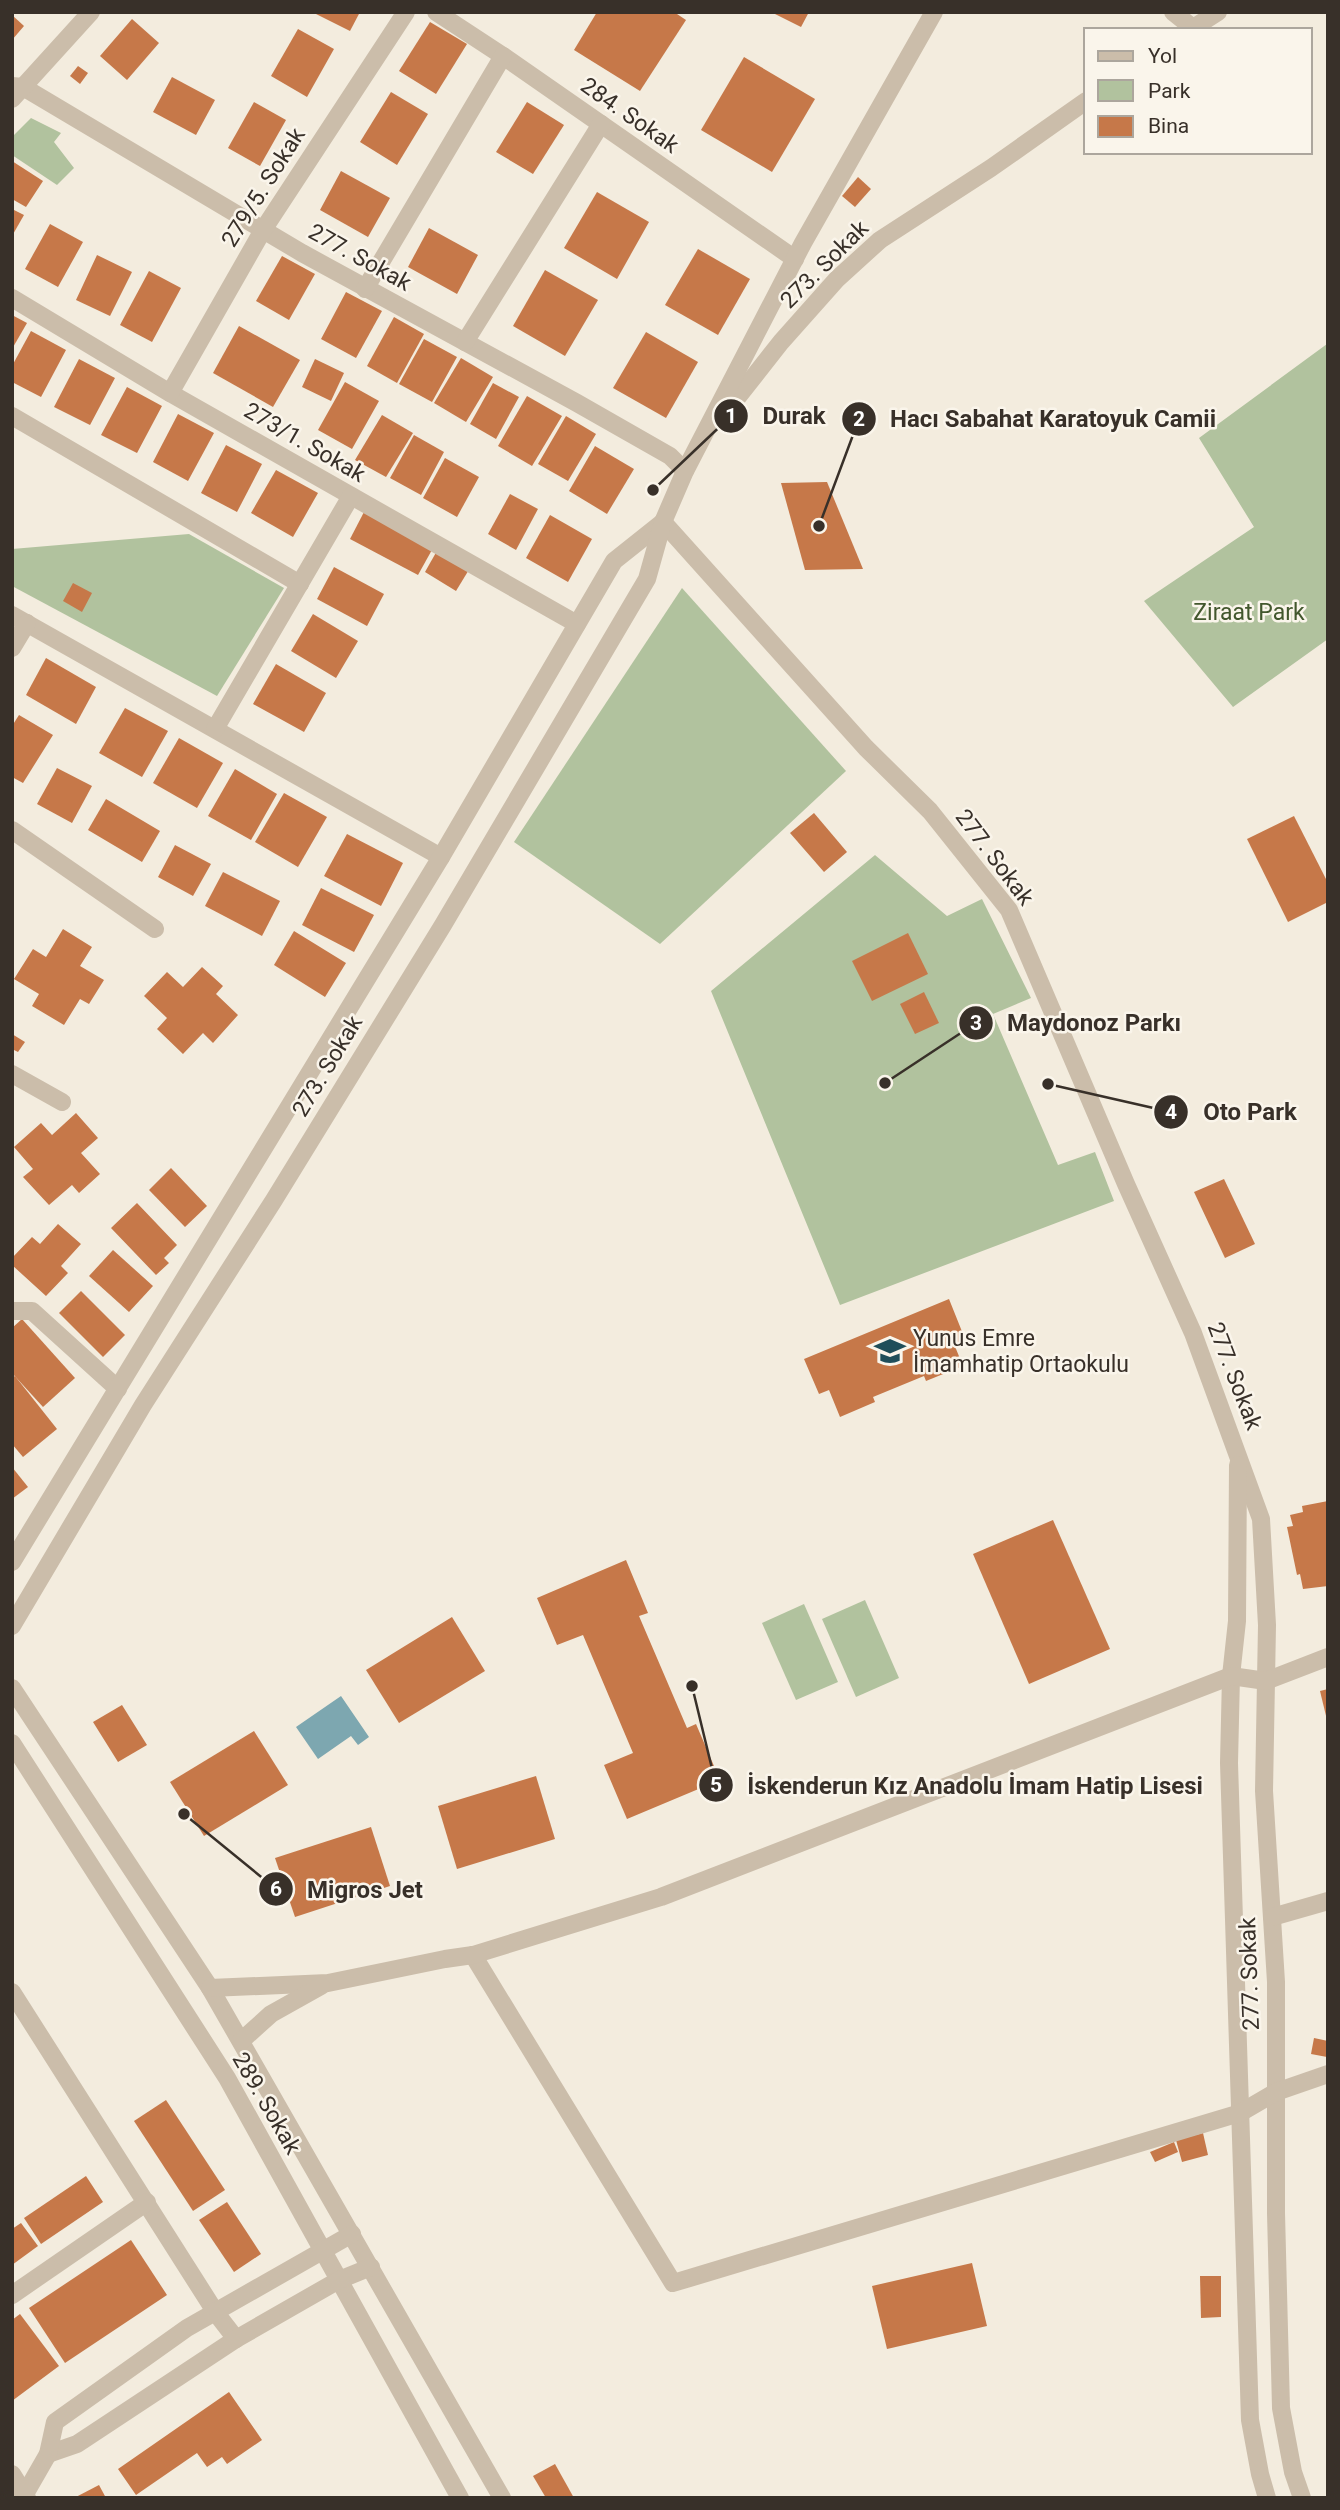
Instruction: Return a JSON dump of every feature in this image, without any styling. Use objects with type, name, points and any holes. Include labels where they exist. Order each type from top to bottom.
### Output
[{"type":"street","points":[[16,91],[91,12]]},
{"type":"street","name":"279/5. Sokak","points":[[170,393],[263,230],[405,12]]},
{"type":"street","name":"284. Sokak","points":[[436,12],[794,260]]},
{"type":"street","name":"273. Sokak","points":[[12,1626],[142,1405],[274,1200],[436,936],[647,579],[663,522],[685,471],[794,260],[934,12]]},
{"type":"street","points":[[1173,12],[1191,28]]},
{"type":"street","points":[[1194,28],[1218,12]]},
{"type":"street","points":[[365,289],[503,56]]},
{"type":"street","name":"277. Sokak","points":[[16,91],[365,289],[670,456],[685,471]]},
{"type":"street","name":"273. Sokak","points":[[697,449],[781,342],[837,279],[880,240],[991,169],[1084,102]]},
{"type":"street","points":[[465,342],[601,124]]},
{"type":"street","name":"273/1. Sokak","points":[[12,298],[170,393],[577,624]]},
{"type":"street","points":[[12,415],[300,584]]},
{"type":"street","points":[[215,729],[351,496]]},
{"type":"street","name":"277. Sokak","points":[[663,522],[866,748],[930,811],[1009,910],[1193,1333],[1261,1519],[1267,1625],[1264,1791],[1276,1982],[1281,2408],[1293,2472],[1302,2498]]},
{"type":"street","name":"273. Sokak","points":[[12,1562],[441,857],[614,561],[663,522]]},
{"type":"street","points":[[12,648],[20,619],[441,857]]},
{"type":"street","points":[[12,830],[155,929]]},
{"type":"street","points":[[12,1073],[62,1102]]},
{"type":"street","points":[[12,1311],[32,1311],[118,1389]]},
{"type":"street","name":"277. Sokak","points":[[1238,1451],[1237,1621],[1231,1676],[1229,1763],[1250,2420],[1259,2474],[1267,2498]]},
{"type":"street","points":[[209,1988],[328,1983],[473,1955],[661,1897],[1231,1676],[1266,1681],[1328,1657]]},
{"type":"street","points":[[12,1688],[209,1988],[502,2498]]},
{"type":"street","name":"289. Sokak","points":[[12,1743],[227,2078],[460,2498]]},
{"type":"street","points":[[1272,1917],[1328,1900]]},
{"type":"street","points":[[473,1955],[673,2283],[1240,2113],[1276,2092],[1328,2074]]},
{"type":"street","points":[[241,2041],[271,2014],[328,1983]]},
{"type":"street","points":[[12,1992],[216,2313],[236,2339]]},
{"type":"street","points":[[12,2295],[147,2202]]},
{"type":"street","points":[[24,2496],[48,2454],[55,2422],[187,2328],[352,2234]]},
{"type":"street","points":[[48,2454],[77,2444],[236,2339],[339,2280],[371,2267]]},
{"type":"street","points":[[12,2474],[24,2496]]},
{"type":"green space","points":[[31,118],[61,133],[54,142],[74,168],[57,185],[12,155],[12,137]]},
{"type":"green space","name":"Ziraat Park","points":[[1327,344],[1328,639],[1233,707],[1144,601],[1254,527],[1199,438]]},
{"type":"green space","points":[[189,534],[284,588],[217,696],[12,586],[12,549]]},
{"type":"green space","points":[[682,588],[846,771],[660,944],[514,842]]},
{"type":"green space","points":[[875,855],[947,916],[982,899],[1031,998],[993,1014],[1058,1165],[1095,1152],[1114,1201],[840,1305],[711,991]]},
{"type":"green space","points":[[865,1600],[899,1678],[856,1697],[822,1619]]},
{"type":"green space","points":[[804,1604],[838,1682],[796,1700],[762,1623]]},
{"type":"water","points":[[341,1696],[369,1737],[358,1745],[351,1736],[318,1759],[296,1727]]},
{"type":"building","points":[[360,12],[350,31],[316,14]]},
{"type":"building","points":[[597,12],[674,12],[686,20],[640,91],[574,50]]},
{"type":"building","points":[[771,12],[809,12],[801,27]]},
{"type":"building","points":[[12,15],[24,26],[12,40]]},
{"type":"building","points":[[132,19],[159,43],[127,80],[100,56]]},
{"type":"building","points":[[430,22],[467,44],[436,94],[399,71]]},
{"type":"building","points":[[298,29],[334,49],[307,97],[271,76]]},
{"type":"building","points":[[744,57],[815,99],[772,172],[701,130]]},
{"type":"building","points":[[78,66],[88,73],[80,84],[70,76]]},
{"type":"building","points":[[172,77],[215,100],[196,135],[153,112]]},
{"type":"building","points":[[391,92],[428,114],[397,165],[360,142]]},
{"type":"building","points":[[254,102],[286,120],[260,166],[228,148]]},
{"type":"building","points":[[527,102],[564,125],[533,174],[496,152]]},
{"type":"building","points":[[12,161],[43,181],[26,207],[12,199]]},
{"type":"building","points":[[341,171],[390,198],[368,237],[320,210]]},
{"type":"building","points":[[858,177],[871,189],[855,207],[842,196]]},
{"type":"building","points":[[597,192],[649,222],[617,279],[564,248]]},
{"type":"building","points":[[12,209],[24,215],[12,236]]},
{"type":"building","points":[[50,224],[83,242],[58,287],[25,269]]},
{"type":"building","points":[[429,228],[478,255],[457,294],[408,267]]},
{"type":"building","points":[[698,249],[750,279],[718,335],[665,305]]},
{"type":"building","points":[[97,255],[132,272],[110,316],[76,300]]},
{"type":"building","points":[[282,256],[315,274],[289,320],[256,301]]},
{"type":"building","points":[[545,270],[598,300],[565,356],[513,326]]},
{"type":"building","points":[[149,271],[181,288],[152,342],[120,325]]},
{"type":"building","points":[[346,292],[382,311],[356,358],[321,339]]},
{"type":"building","points":[[12,315],[27,323],[12,349]]},
{"type":"building","points":[[394,317],[424,334],[397,383],[367,366]]},
{"type":"building","points":[[239,326],[300,360],[273,407],[213,373]]},
{"type":"building","points":[[31,331],[66,350],[41,397],[12,382],[12,366]]},
{"type":"building","points":[[646,332],[698,362],[666,418],[613,388]]},
{"type":"building","points":[[424,339],[457,357],[432,402],[399,384]]},
{"type":"building","points":[[461,358],[493,377],[466,422],[434,403]]},
{"type":"building","points":[[79,359],[115,378],[90,425],[54,407]]},
{"type":"building","points":[[315,359],[344,373],[331,401],[302,387]]},
{"type":"building","points":[[345,382],[379,401],[352,449],[318,430]]},
{"type":"building","points":[[493,383],[519,397],[496,439],[470,424]]},
{"type":"building","points":[[127,387],[162,406],[137,453],[101,435]]},
{"type":"building","points":[[527,396],[562,416],[532,466],[498,446]]},
{"type":"building","points":[[178,414],[214,433],[188,481],[153,462]]},
{"type":"building","points":[[382,415],[413,433],[386,477],[355,460]]},
{"type":"building","points":[[566,416],[596,434],[568,481],[538,464]]},
{"type":"building","points":[[414,435],[444,452],[421,495],[390,478]]},
{"type":"building","points":[[226,445],[262,464],[237,512],[201,493]]},
{"type":"building","points":[[595,446],[634,469],[607,514],[569,491]]},
{"type":"building","points":[[445,458],[479,477],[457,517],[423,498]]},
{"type":"building","points":[[276,470],[318,493],[293,537],[251,513]]},
{"type":"building","points":[[827,482],[863,569],[805,570],[781,483]]},
{"type":"building","points":[[510,494],[538,509],[516,550],[488,534]]},
{"type":"building","points":[[364,512],[433,548],[418,575],[350,539]]},
{"type":"building","points":[[550,515],[592,539],[568,582],[526,558]]},
{"type":"building","points":[[438,549],[470,568],[456,591],[425,572]]},
{"type":"building","points":[[334,567],[384,594],[367,626],[317,599]]},
{"type":"building","points":[[73,583],[92,593],[82,612],[63,601]]},
{"type":"building","points":[[313,614],[358,641],[336,678],[291,651]]},
{"type":"building","points":[[46,658],[96,687],[76,724],[26,695]]},
{"type":"building","points":[[276,664],[326,693],[304,732],[253,704]]},
{"type":"building","points":[[125,708],[168,731],[142,777],[99,753]]},
{"type":"building","points":[[19,715],[53,735],[23,783],[12,777],[12,726]]},
{"type":"building","points":[[179,738],[223,763],[197,808],[153,783]]},
{"type":"building","points":[[57,768],[92,786],[72,823],[37,804]]},
{"type":"building","points":[[235,769],[277,794],[251,840],[208,816]]},
{"type":"building","points":[[284,793],[327,817],[298,867],[255,842]]},
{"type":"building","points":[[106,799],[160,831],[142,862],[88,830]]},
{"type":"building","points":[[814,813],[847,852],[824,872],[790,833]]},
{"type":"building","points":[[1294,816],[1328,883],[1328,902],[1288,922],[1247,839]]},
{"type":"building","points":[[347,834],[403,863],[381,906],[324,876]]},
{"type":"building","points":[[175,845],[211,864],[193,896],[158,877]]},
{"type":"building","points":[[223,872],[280,901],[262,936],[205,906]]},
{"type":"building","points":[[321,888],[374,915],[354,952],[302,925]]},
{"type":"building","points":[[63,929],[92,947],[80,966],[104,980],[89,1004],[80,999],[64,1025],[32,1006],[39,994],[14,979],[33,949],[46,957]]},
{"type":"building","points":[[294,931],[346,963],[325,997],[274,965]]},
{"type":"building","points":[[908,933],[928,974],[872,1001],[852,961]]},
{"type":"building","points":[[202,967],[223,986],[216,994],[238,1015],[213,1043],[203,1033],[183,1054],[157,1029],[167,1018],[144,996],[167,972],[183,987]]},
{"type":"building","points":[[924,992],[939,1023],[915,1034],[900,1004]]},
{"type":"building","points":[[12,1034],[25,1042],[18,1052],[12,1049]]},
{"type":"building","points":[[76,1113],[98,1138],[81,1153],[100,1174],[79,1193],[72,1185],[49,1205],[23,1177],[33,1169],[14,1147],[41,1123],[52,1135]]},
{"type":"building","points":[[171,1168],[207,1206],[185,1227],[149,1190]]},
{"type":"building","points":[[1224,1179],[1255,1244],[1225,1258],[1194,1192]]},
{"type":"building","points":[[137,1203],[177,1245],[164,1258],[169,1263],[156,1275],[111,1228]]},
{"type":"building","points":[[58,1224],[81,1244],[61,1266],[68,1273],[46,1296],[12,1265],[12,1258],[32,1237],[40,1244]]},
{"type":"building","points":[[113,1250],[153,1286],[129,1312],[89,1276]]},
{"type":"building","points":[[81,1291],[125,1335],[103,1357],[59,1313]]},
{"type":"building","name":"Yunus Emre İmamhatip Ortaokulu","points":[[949,1299],[965,1339],[954,1344],[963,1366],[926,1381],[924,1376],[873,1397],[875,1402],[840,1417],[829,1390],[819,1394],[804,1359]]},
{"type":"building","points":[[22,1319],[75,1378],[43,1407],[12,1373],[12,1328]]},
{"type":"building","points":[[15,1376],[57,1429],[23,1457],[12,1444],[12,1378]]},
{"type":"building","points":[[12,1467],[28,1487],[12,1499]]},
{"type":"building","points":[[1328,1501],[1328,1586],[1303,1589],[1300,1574],[1297,1575],[1287,1527],[1293,1526],[1290,1515],[1303,1512],[1302,1506]]},
{"type":"building","points":[[1053,1520],[1110,1649],[1029,1684],[973,1554]]},
{"type":"building","points":[[626,1560],[648,1613],[639,1616],[687,1728],[696,1724],[720,1780],[627,1819],[604,1765],[633,1753],[583,1635],[557,1645],[537,1598]]},
{"type":"building","points":[[452,1617],[485,1671],[399,1723],[366,1670]]},
{"type":"building","points":[[1328,1689],[1328,1720],[1327,1720],[1320,1691]]},
{"type":"building","points":[[122,1705],[147,1745],[118,1762],[93,1722]]},
{"type":"building","points":[[254,1731],[288,1785],[204,1836],[170,1782]]},
{"type":"building","points":[[536,1776],[555,1839],[457,1869],[438,1806]]},
{"type":"building","points":[[371,1827],[390,1886],[295,1917],[275,1858]]},
{"type":"building","points":[[1314,2038],[1328,2041],[1327,2057],[1311,2054]]},
{"type":"building","points":[[166,2100],[225,2190],[193,2211],[134,2121]]},
{"type":"building","points":[[1203,2133],[1208,2155],[1182,2162],[1176,2140]]},
{"type":"building","points":[[1174,2142],[1178,2152],[1155,2162],[1150,2152]]},
{"type":"building","points":[[86,2176],[103,2202],[41,2244],[24,2218]]},
{"type":"building","points":[[227,2202],[261,2254],[234,2272],[199,2220]]},
{"type":"building","points":[[21,2223],[38,2246],[12,2265],[12,2229]]},
{"type":"building","points":[[131,2240],[167,2295],[65,2363],[29,2308]]},
{"type":"building","points":[[972,2263],[987,2326],[887,2349],[872,2286]]},
{"type":"building","points":[[1200,2276],[1221,2276],[1221,2317],[1201,2318]]},
{"type":"building","points":[[20,2314],[59,2366],[12,2401],[12,2320]]},
{"type":"building","points":[[229,2392],[262,2440],[227,2464],[222,2457],[207,2467],[197,2453],[136,2495],[118,2469]]},
{"type":"building","points":[[555,2464],[574,2498],[546,2498],[533,2476]]},
{"type":"building","points":[[99,2485],[106,2498],[74,2498]]},
{"type":"place","name":"Durak","points":[[653,490]]},
{"type":"place","name":"Hacı Sabahat Karatoyuk Camii","points":[[819,526]]},
{"type":"place","name":"Maydonoz Parkı","points":[[885,1083]]},
{"type":"place","name":"Oto Park","points":[[1048,1084]]},
{"type":"place","name":"Yunus Emre İmamhatip Ortaokulu","points":[[890,1351]]},
{"type":"place","name":"İskenderun Kız Anadolu İmam Hatip Lisesi","points":[[692,1686]]},
{"type":"place","name":"Migros Jet","points":[[184,1814]]}]
